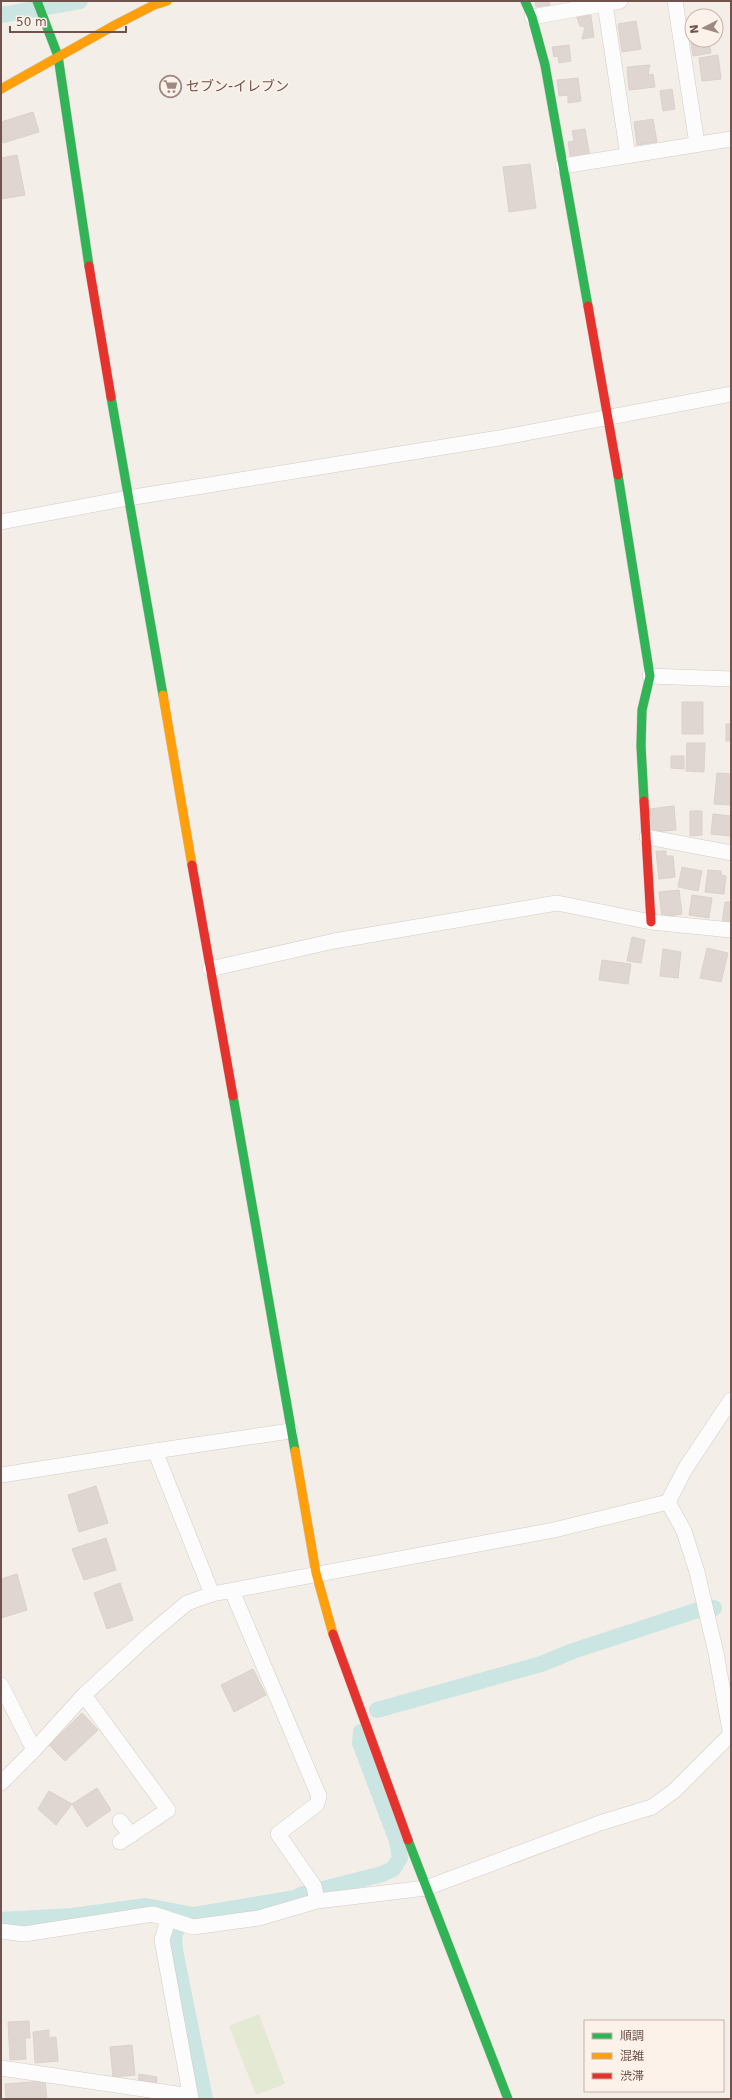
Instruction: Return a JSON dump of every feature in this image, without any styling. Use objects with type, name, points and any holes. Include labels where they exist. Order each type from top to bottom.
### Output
[{"type":"main road","points":[[1,88],[154,5],[167,1]]},
{"type":"main road","points":[[525,1],[532,16],[545,65],[608,416],[650,676],[642,710],[641,746],[651,922]]},
{"type":"main road","points":[[37,2],[58,56],[88,267],[316,1573],[332,1630],[426,1888],[508,2099]]},
{"type":"street","points":[[675,1],[698,144]]},
{"type":"street","points":[[532,16],[612,2],[628,156]]},
{"type":"street","points":[[563,166],[731,139]]},
{"type":"street","points":[[1,522],[128,498],[499,438],[608,416],[731,394]]},
{"type":"street","points":[[650,676],[731,679]]},
{"type":"street","points":[[647,837],[731,853]]},
{"type":"street","points":[[210,969],[334,941],[557,902],[651,922],[731,930]]},
{"type":"street","points":[[1,1783],[34,1750],[84,1695],[187,1603],[212,1594],[316,1573],[554,1530],[668,1502],[685,1469],[731,1400]]},
{"type":"street","points":[[1,1474],[290,1431]]},
{"type":"street","points":[[155,1451],[212,1594]]},
{"type":"street","points":[[1,1931],[24,1934],[153,1914],[193,1927],[259,1918],[315,1894],[426,1888],[600,1823],[652,1807],[674,1791],[731,1735],[716,1653],[698,1572],[684,1531],[668,1502]]},
{"type":"street","points":[[232,1591],[319,1796],[317,1804],[278,1834],[315,1894]]},
{"type":"street","points":[[1,1685],[34,1750]]},
{"type":"street","points":[[84,1695],[168,1810],[125,1838],[120,1821]]},
{"type":"street","points":[[1,2068],[190,2098],[162,1940],[176,1922]]},
{"type":"green space","points":[[259,2014],[285,2084],[256,2095],[229,2026]]},
{"type":"building","points":[[535,1],[549,1],[550,5],[536,7]]},
{"type":"building","points":[[590,10],[594,37],[582,39],[585,27],[580,26],[576,15]]},
{"type":"building","points":[[636,21],[641,49],[622,52],[618,24]]},
{"type":"building","points":[[569,45],[571,61],[559,63],[558,56],[554,57],[552,47]]},
{"type":"building","points":[[692,48],[710,48],[711,53],[693,56]]},
{"type":"building","points":[[718,55],[721,79],[702,81],[699,58]]},
{"type":"building","points":[[650,65],[648,75],[653,74],[655,87],[629,90],[627,67]]},
{"type":"building","points":[[578,78],[581,101],[568,103],[568,95],[559,96],[557,80]]},
{"type":"building","points":[[672,89],[675,109],[663,111],[660,91]]},
{"type":"building","points":[[33,112],[39,132],[3,143],[1,122]]},
{"type":"building","points":[[653,119],[657,142],[637,145],[634,122]]},
{"type":"building","points":[[585,129],[590,157],[571,161],[568,142],[574,141],[572,131]]},
{"type":"building","points":[[17,155],[25,195],[1,199],[1,158]]},
{"type":"building","points":[[530,164],[536,208],[509,212],[503,167]]},
{"type":"building","points":[[682,702],[703,702],[703,734],[682,734]]},
{"type":"building","points":[[726,724],[731,724],[731,741],[726,741]]},
{"type":"building","points":[[687,743],[705,743],[704,772],[686,771]]},
{"type":"building","points":[[671,756],[684,756],[684,769],[671,768]]},
{"type":"building","points":[[717,773],[731,774],[731,805],[714,804]]},
{"type":"building","points":[[674,806],[676,830],[652,832],[650,809]]},
{"type":"building","points":[[690,811],[702,811],[702,835],[690,836]]},
{"type":"building","points":[[713,814],[731,816],[731,836],[711,834]]},
{"type":"building","points":[[656,851],[666,851],[666,856],[673,856],[675,877],[659,879]]},
{"type":"building","points":[[682,867],[702,871],[698,891],[678,887]]},
{"type":"building","points":[[708,870],[721,871],[721,875],[726,876],[724,894],[705,892]]},
{"type":"building","points":[[679,890],[682,914],[662,917],[659,892]]},
{"type":"building","points":[[692,895],[712,898],[709,918],[689,915]]},
{"type":"building","points":[[725,902],[731,902],[731,924],[722,923]]},
{"type":"building","points":[[632,937],[645,940],[641,963],[627,961]]},
{"type":"building","points":[[707,948],[728,953],[721,982],[700,978]]},
{"type":"building","points":[[663,949],[681,952],[678,978],[660,976]]},
{"type":"building","points":[[602,960],[631,964],[628,984],[599,980]]},
{"type":"building","points":[[96,1486],[108,1523],[79,1532],[68,1495]]},
{"type":"building","points":[[106,1538],[116,1570],[84,1580],[72,1549]]},
{"type":"building","points":[[17,1574],[27,1610],[1,1618],[1,1579]]},
{"type":"building","points":[[120,1583],[133,1620],[107,1629],[94,1593]]},
{"type":"building","points":[[253,1669],[266,1695],[234,1712],[221,1685]]},
{"type":"building","points":[[82,1713],[98,1730],[65,1761],[49,1745]]},
{"type":"building","points":[[97,1788],[111,1810],[87,1827],[72,1804]]},
{"type":"building","points":[[49,1791],[72,1804],[56,1825],[38,1809]]},
{"type":"building","points":[[29,2021],[30,2038],[25,2038],[26,2059],[10,2060],[8,2022]]},
{"type":"building","points":[[49,2030],[49,2038],[56,2037],[58,2061],[35,2063],[33,2032]]},
{"type":"building","points":[[132,2045],[135,2075],[113,2077],[110,2047]]},
{"type":"building","points":[[139,2074],[157,2077],[156,2089],[138,2086]]},
{"type":"building","points":[[45,2081],[47,2099],[6,2099],[5,2084]]},
{"type":"waterway","points":[[1,15],[80,1]]},
{"type":"waterway","points":[[377,1710],[541,1664],[573,1651],[695,1611],[714,1608]]},
{"type":"waterway","points":[[1,1920],[72,1916],[146,1906],[194,1915],[295,1898],[303,1894],[382,1874],[393,1869],[400,1858],[397,1841],[360,1743],[361,1732]]},
{"type":"waterway","points":[[184,1914],[174,1936],[175,1950],[205,2099]]},
{"type":"traffic: fast","points":[[37,1],[58,56],[89,266]]},
{"type":"traffic: fast","points":[[525,1],[532,17],[545,65],[588,306]]},
{"type":"traffic: fast","points":[[111,397],[163,695]]},
{"type":"traffic: fast","points":[[618,475],[650,676],[642,710],[641,746],[644,801]]},
{"type":"traffic: fast","points":[[233,1096],[295,1451]]},
{"type":"traffic: fast","points":[[408,1840],[508,2099]]},
{"type":"traffic: slow","points":[[1,89],[115,25],[154,5],[167,1]]},
{"type":"traffic: slow","points":[[163,695],[192,865]]},
{"type":"traffic: slow","points":[[295,1451],[316,1573],[333,1634]]},
{"type":"traffic: jam","points":[[89,266],[111,397]]},
{"type":"traffic: jam","points":[[588,306],[618,475]]},
{"type":"traffic: jam","points":[[644,801],[651,922]]},
{"type":"traffic: jam","points":[[192,865],[233,1096]]},
{"type":"traffic: jam","points":[[333,1634],[408,1840]]},
{"type":"place","name":"セブン-イレブン","points":[[171,86]]}]
